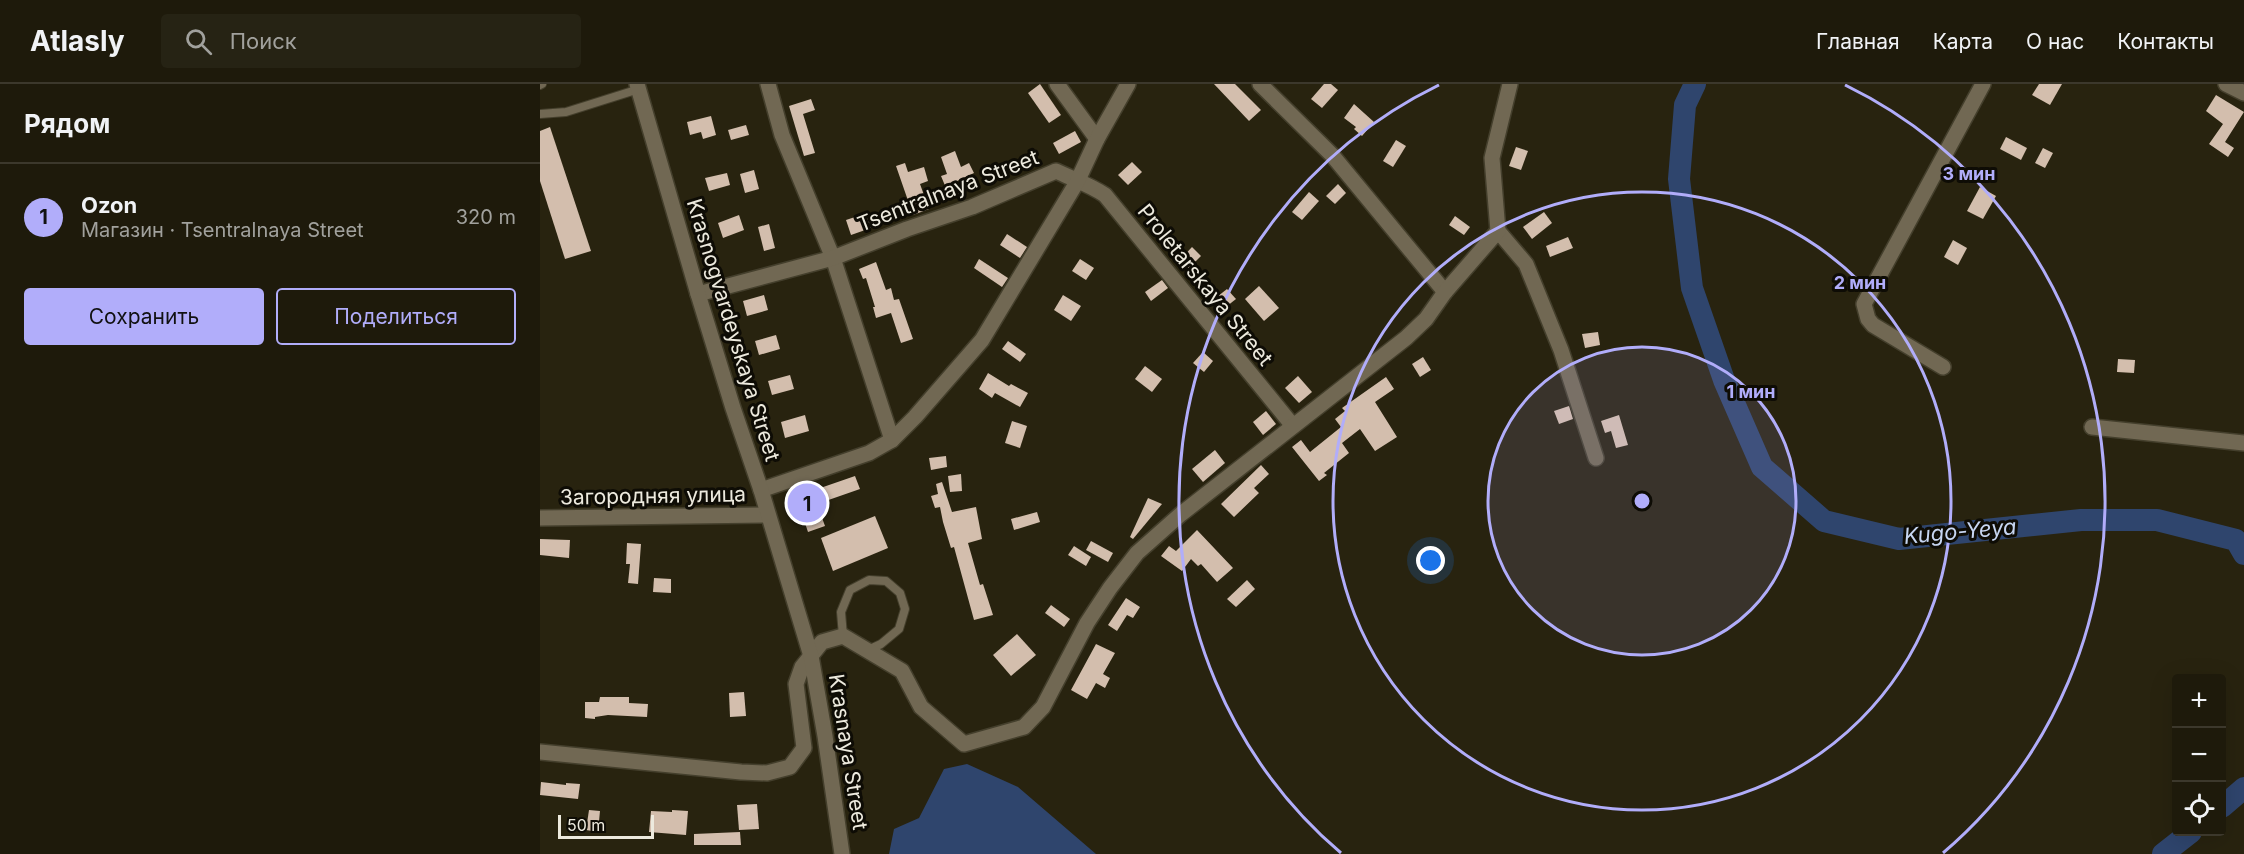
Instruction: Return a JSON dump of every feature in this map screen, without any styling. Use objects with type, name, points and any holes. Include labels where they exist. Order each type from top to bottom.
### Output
[{"type":"street","points":[[768,84],[782,135],[833,258],[892,440]]},
{"type":"street","points":[[1057,84],[1097,139]]},
{"type":"street","points":[[761,490],[869,453],[892,440],[915,417],[982,340],[1077,182],[1097,139],[1128,84]]},
{"type":"street","points":[[1260,84],[1332,155],[1444,292]]},
{"type":"street","points":[[1510,84],[1492,158],[1498,231],[1526,264],[1561,350],[1596,458]]},
{"type":"street","points":[[1943,368],[1873,325],[1868,319],[1864,304],[1983,84]]},
{"type":"street","points":[[2226,84],[2244,93]]},
{"type":"street","name":"Krasnogvardeyskaya Street","points":[[638,87],[698,294],[811,656]]},
{"type":"street","name":"Tsentralnaya Street","points":[[698,294],[833,258],[972,207],[1056,171],[1077,182]]},
{"type":"street","name":"Proletarskaya Street","points":[[1077,182],[1091,186],[1105,195],[1293,426]]},
{"type":"street","points":[[540,752],[741,772],[767,773],[790,767],[804,748],[796,684],[802,667],[822,642],[843,636],[902,671],[921,706],[964,744],[1024,727],[1043,707],[1087,623],[1137,553],[1181,514],[1406,338],[1426,319],[1444,292],[1498,231]]},
{"type":"street","points":[[2092,427],[2244,443]]},
{"type":"street","name":"Загородняя улица","points":[[540,518],[767,515]]},
{"type":"street","name":"Krasnaya Street","points":[[811,656],[842,854]]},
{"type":"lane","points":[[540,114],[566,112],[638,87]]},
{"type":"lane","points":[[843,636],[841,612],[850,590],[869,580],[886,581],[900,592],[905,609],[899,629],[881,644],[867,651]]},
{"type":"water","points":[[967,764],[1018,787],[1096,854],[889,854],[894,829],[919,818],[944,769]]},
{"type":"building","points":[[1040,84],[1061,115],[1049,123],[1028,93]]},
{"type":"building","points":[[1214,84],[1235,84],[1261,110],[1249,121]]},
{"type":"building","points":[[1324,84],[1331,84],[1338,90],[1322,108],[1311,99]]},
{"type":"building","points":[[2039,84],[2062,84],[2050,105],[2032,95]]},
{"type":"building","points":[[2216,95],[2244,112],[2225,142],[2234,148],[2228,157],[2209,144],[2223,124],[2206,111]]},
{"type":"building","points":[[811,99],[815,110],[803,114],[815,153],[804,156],[789,106]]},
{"type":"building","points":[[1354,104],[1374,122],[1362,136],[1354,129],[1356,127],[1344,118]]},
{"type":"building","points":[[711,116],[716,135],[703,139],[701,132],[690,135],[687,122]]},
{"type":"building","points":[[746,125],[749,135],[731,140],[728,130]]},
{"type":"building","points":[[550,127],[591,251],[565,259],[540,181],[540,131]]},
{"type":"building","points":[[1075,131],[1081,142],[1059,154],[1053,143]]},
{"type":"building","points":[[2006,137],[2027,148],[2021,160],[2000,149]]},
{"type":"building","points":[[1396,140],[1406,146],[1393,167],[1383,161]]},
{"type":"building","points":[[1516,147],[1528,151],[1521,170],[1509,166]]},
{"type":"building","points":[[2043,148],[2053,153],[2045,168],[2035,163]]},
{"type":"building","points":[[955,151],[961,167],[969,163],[974,173],[955,182],[960,196],[951,200],[941,176],[947,174],[941,157]]},
{"type":"building","points":[[1132,162],[1142,172],[1128,185],[1118,175]]},
{"type":"building","points":[[905,163],[908,172],[924,167],[928,181],[920,184],[929,209],[913,215],[896,166]]},
{"type":"building","points":[[754,170],[759,189],[745,193],[740,174]]},
{"type":"building","points":[[727,173],[730,185],[709,191],[705,178]]},
{"type":"building","points":[[1338,184],[1346,193],[1335,204],[1326,196]]},
{"type":"building","points":[[1980,187],[1996,196],[1983,219],[1967,211]]},
{"type":"building","points":[[1309,192],[1319,201],[1302,220],[1292,212]]},
{"type":"building","points":[[1544,212],[1552,223],[1532,239],[1523,227]]},
{"type":"building","points":[[867,213],[871,228],[851,235],[846,220]]},
{"type":"building","points":[[739,215],[744,230],[723,238],[718,223]]},
{"type":"building","points":[[1455,216],[1470,227],[1464,235],[1449,225]]},
{"type":"building","points":[[769,224],[775,248],[764,251],[758,227]]},
{"type":"building","points":[[1007,234],[1027,247],[1020,258],[1000,245]]},
{"type":"building","points":[[1568,237],[1573,248],[1550,257],[1546,246]]},
{"type":"building","points":[[1953,240],[1967,248],[1958,265],[1944,257]]},
{"type":"building","points":[[1192,247],[1201,256],[1188,269],[1179,261]]},
{"type":"building","points":[[979,259],[1008,278],[1002,287],[974,268]]},
{"type":"building","points":[[1080,259],[1094,268],[1086,280],[1072,271]]},
{"type":"building","points":[[876,262],[886,290],[891,288],[894,300],[899,299],[913,339],[901,343],[891,313],[876,318],[866,278],[863,279],[859,269]]},
{"type":"building","points":[[1162,280],[1168,288],[1151,301],[1145,292]]},
{"type":"building","points":[[1259,286],[1279,308],[1264,321],[1245,299]]},
{"type":"building","points":[[1227,289],[1236,299],[1222,310],[1213,300]]},
{"type":"building","points":[[764,295],[768,310],[747,316],[743,301]]},
{"type":"building","points":[[1063,295],[1081,306],[1071,321],[1054,310]]},
{"type":"building","points":[[1598,332],[1600,345],[1585,348],[1582,334]]},
{"type":"building","points":[[776,335],[780,349],[759,355],[755,341]]},
{"type":"building","points":[[1008,341],[1026,354],[1020,362],[1002,349]]},
{"type":"building","points":[[1203,352],[1213,361],[1204,372],[1193,363]]},
{"type":"building","points":[[1423,357],[1431,370],[1420,377],[1412,364]]},
{"type":"building","points":[[2118,359],[2135,360],[2134,373],[2117,372]]},
{"type":"building","points":[[1145,366],[1162,379],[1152,392],[1135,379]]},
{"type":"building","points":[[988,373],[1009,386],[1011,384],[1028,393],[1020,407],[995,393],[992,398],[979,389]]},
{"type":"building","points":[[790,375],[794,389],[772,395],[768,381]]},
{"type":"building","points":[[1298,376],[1312,392],[1299,403],[1285,388]]},
{"type":"building","points":[[1386,377],[1394,389],[1375,402],[1397,437],[1375,451],[1360,429],[1342,443],[1349,453],[1324,473],[1327,475],[1319,481],[1292,447],[1301,440],[1310,452],[1341,427],[1335,419],[1345,411],[1342,408]]},
{"type":"building","points":[[1569,406],[1573,419],[1559,424],[1554,411]]},
{"type":"building","points":[[1266,411],[1276,424],[1263,435],[1253,422]]},
{"type":"building","points":[[805,415],[809,431],[785,438],[781,422]]},
{"type":"building","points":[[1619,415],[1628,445],[1616,448],[1611,431],[1605,433],[1601,421]]},
{"type":"building","points":[[1012,421],[1027,426],[1020,448],[1005,443]]},
{"type":"building","points":[[1215,450],[1225,463],[1203,482],[1192,469]]},
{"type":"building","points":[[946,456],[947,467],[931,470],[929,458]]},
{"type":"building","points":[[1261,465],[1269,474],[1254,488],[1259,493],[1234,517],[1221,504]]},
{"type":"building","points":[[961,474],[962,491],[950,492],[948,476]]},
{"type":"building","points":[[855,476],[860,489],[817,504],[825,526],[808,532],[800,508],[803,494]]},
{"type":"building","points":[[942,482],[952,512],[976,507],[982,539],[968,543],[980,585],[983,584],[993,615],[974,620],[954,547],[951,548],[940,507],[935,508],[931,496],[938,494],[936,484]]},
{"type":"building","points":[[1148,498],[1162,504],[1133,539],[1130,537]]},
{"type":"building","points":[[1037,512],[1040,522],[1014,530],[1011,519]]},
{"type":"building","points":[[875,516],[888,548],[833,571],[821,538]]},
{"type":"building","points":[[1197,530],[1233,568],[1217,582],[1201,564],[1198,566],[1191,559],[1182,571],[1161,556],[1169,546],[1176,551]]},
{"type":"building","points":[[540,539],[570,540],[569,558],[540,555]]},
{"type":"building","points":[[1091,541],[1113,553],[1108,562],[1086,550]]},
{"type":"building","points":[[627,543],[641,544],[638,584],[628,583],[630,564],[626,564]]},
{"type":"building","points":[[1074,546],[1091,557],[1086,566],[1068,555]]},
{"type":"building","points":[[654,578],[671,579],[671,593],[653,592]]},
{"type":"building","points":[[1247,580],[1255,589],[1236,607],[1227,599]]},
{"type":"building","points":[[1126,598],[1140,607],[1133,618],[1127,615],[1117,631],[1108,625]]},
{"type":"building","points":[[1051,605],[1070,619],[1064,627],[1045,613]]},
{"type":"building","points":[[1017,634],[1036,655],[1011,676],[993,655]]},
{"type":"building","points":[[1096,644],[1115,653],[1103,674],[1110,678],[1105,688],[1096,683],[1087,699],[1071,690]]},
{"type":"building","points":[[744,692],[746,716],[730,717],[729,693]]},
{"type":"building","points":[[600,697],[629,697],[629,703],[648,704],[647,717],[608,715],[595,717],[595,719],[585,718],[585,702],[599,702]]},
{"type":"building","points":[[541,782],[580,784],[578,799],[540,795]]},
{"type":"building","points":[[757,804],[759,829],[739,830],[737,805]]},
{"type":"building","points":[[589,810],[600,811],[598,832],[586,830]]},
{"type":"building","points":[[672,810],[688,811],[686,835],[649,832],[651,811],[672,812]]},
{"type":"building","points":[[740,832],[741,845],[694,845],[694,834]]},
{"type":"waterway","name":"Kugo-Yeya","points":[[1695,84],[1685,105],[1679,179],[1692,288],[1724,380],[1762,467],[1824,521],[1899,539],[2081,520],[2157,520],[2236,540],[2244,554]]},
{"type":"waterway","name":"Kugo-Yeya","points":[[2226,804],[2244,788]]},
{"type":"waterway","name":"Kugo-Yeya","points":[[2163,854],[2186,836]]},
{"type":"place","name":"Ozon","points":[[807,503]]}]
